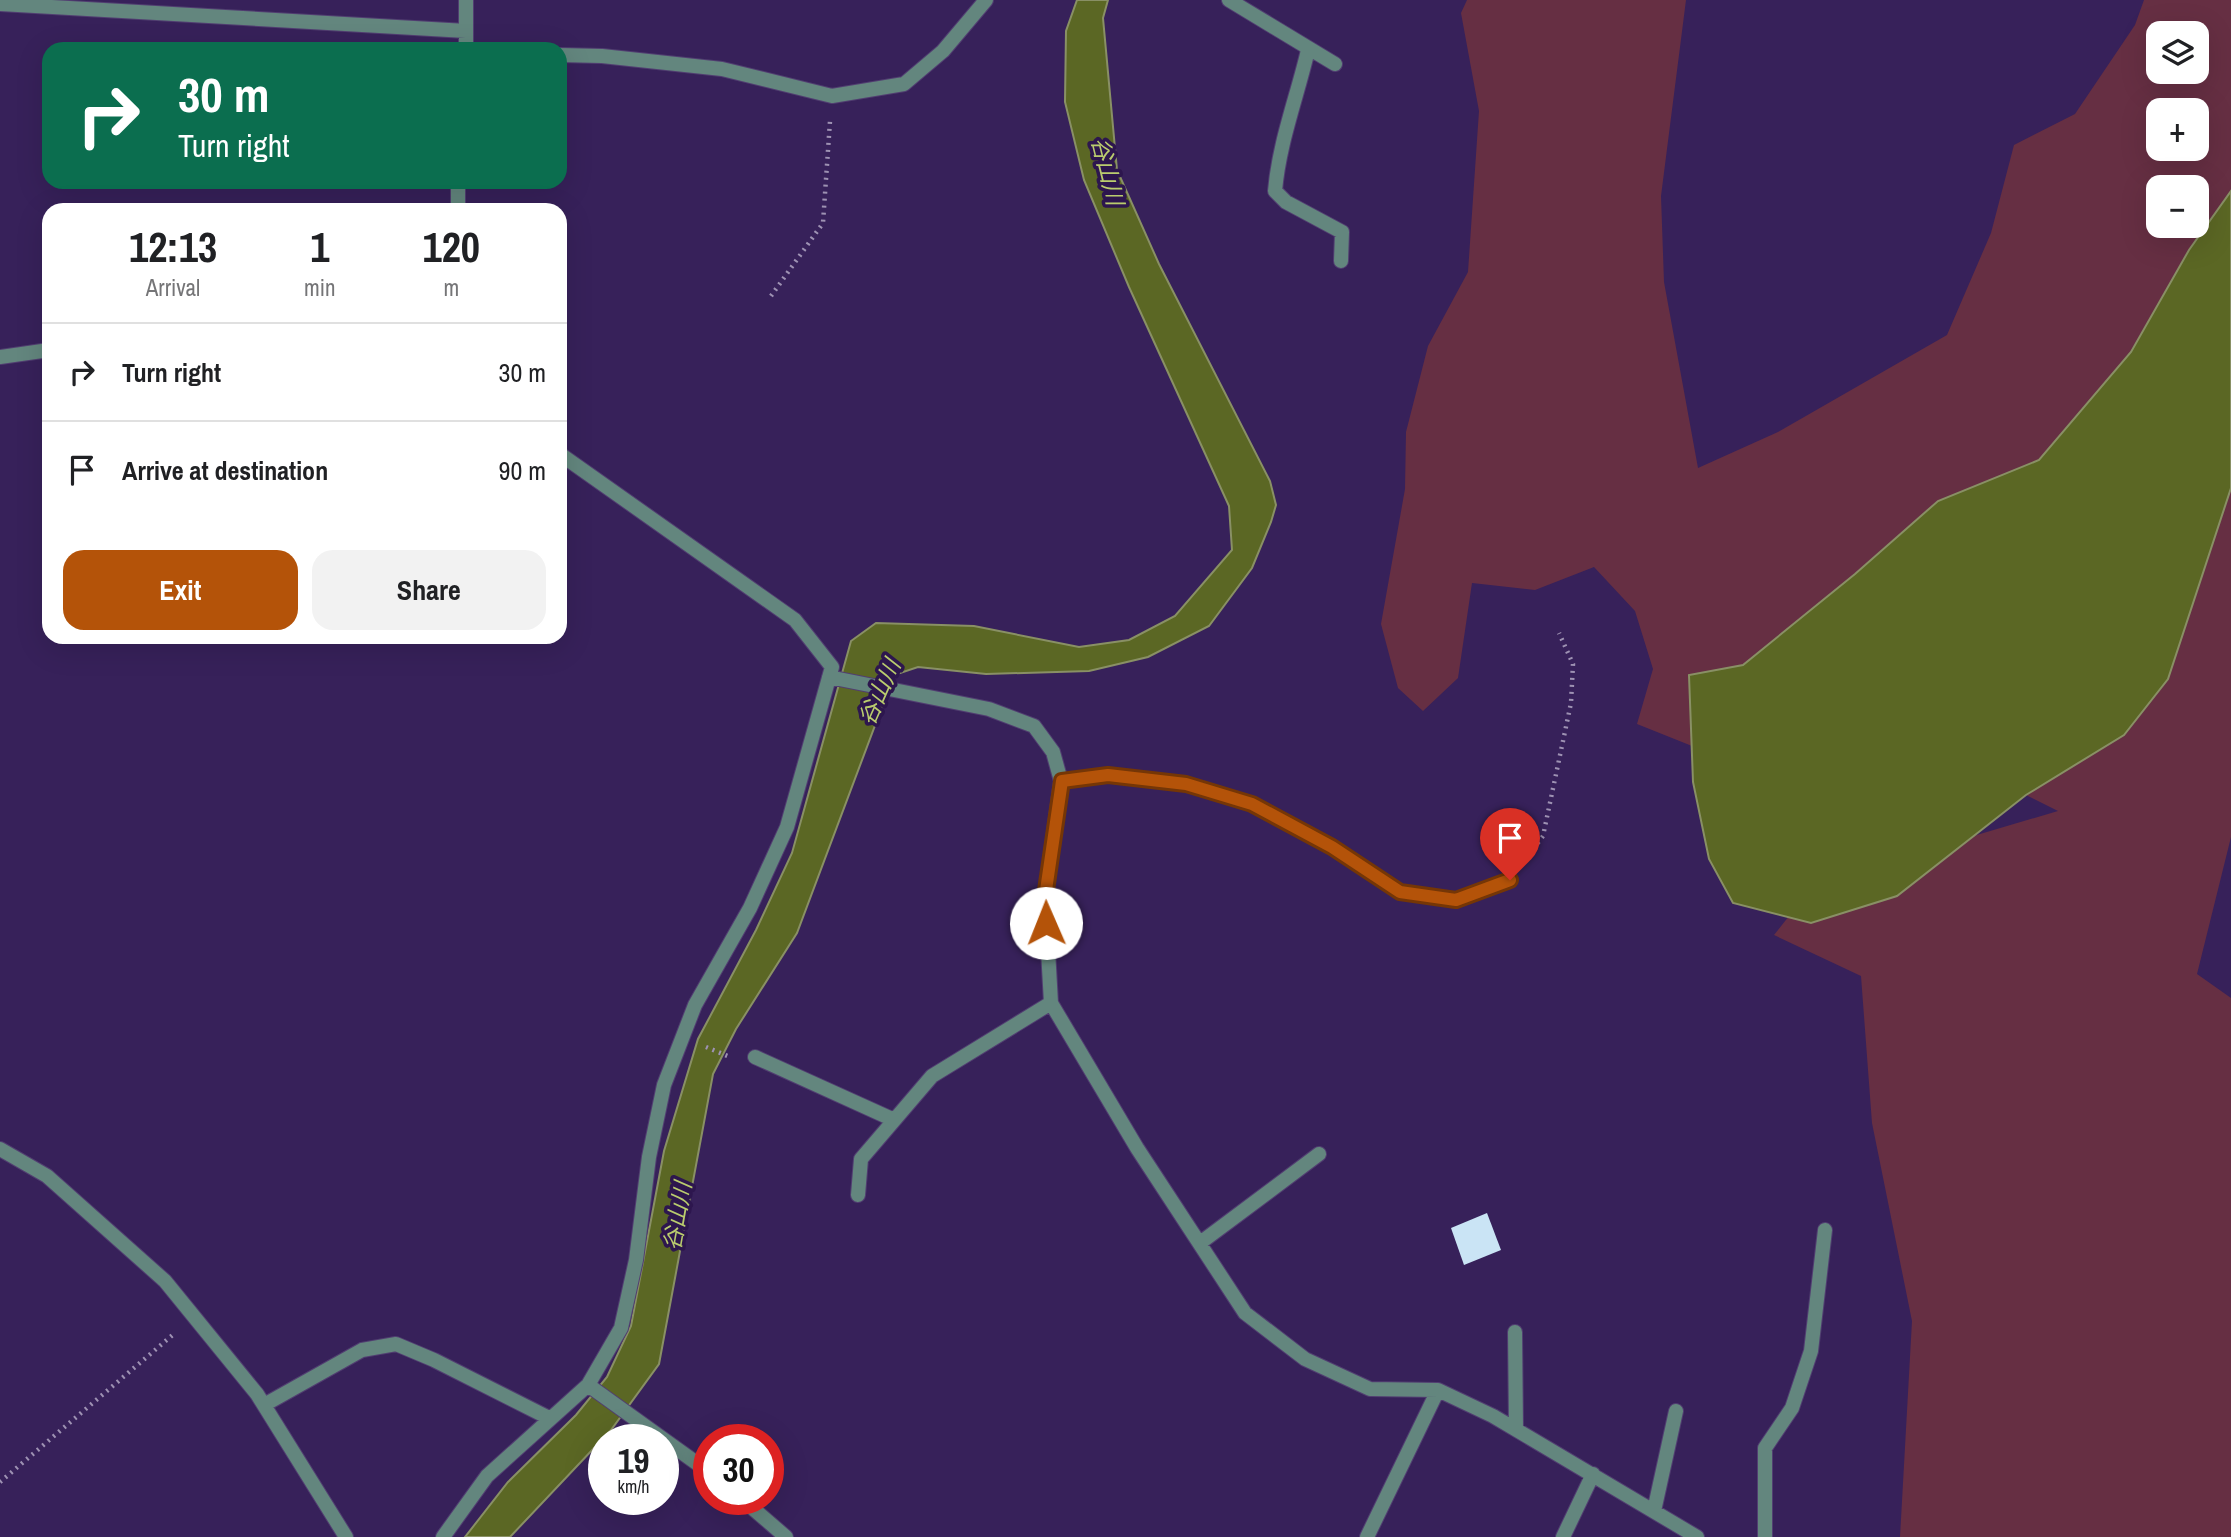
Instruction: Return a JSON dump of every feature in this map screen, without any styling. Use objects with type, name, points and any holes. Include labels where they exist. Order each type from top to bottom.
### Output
[{"type":"street","points":[[466,0],[467,42]]},
{"type":"street","points":[[567,55],[602,56],[722,69],[832,96],[904,83],[943,51],[986,0]]},
{"type":"street","points":[[1229,0],[1335,64]]},
{"type":"street","points":[[0,4],[466,31]]},
{"type":"street","points":[[1308,50],[1296,104],[1277,158],[1275,191],[1286,202],[1342,232],[1341,261]]},
{"type":"street","points":[[0,357],[42,351]]},
{"type":"street","points":[[443,1537],[487,1476],[588,1385],[621,1328],[636,1260],[649,1157],[664,1085],[695,1005],[750,908],[787,827],[832,667],[795,620],[567,459]]},
{"type":"street","points":[[830,677],[989,709],[1034,726],[1053,752],[1062,781],[1045,897],[1051,1003],[1137,1148],[1245,1312],[1305,1359],[1370,1389],[1438,1390],[1516,1428],[1697,1537]]},
{"type":"street","points":[[1062,781],[1108,775],[1186,784],[1252,804],[1332,847],[1400,892],[1456,900],[1510,880]]},
{"type":"street","points":[[858,1195],[861,1159],[892,1119],[932,1076],[1051,1003]]},
{"type":"street","points":[[755,1058],[892,1119]]},
{"type":"street","points":[[0,1149],[47,1176],[165,1281],[264,1405],[346,1537]]},
{"type":"street","points":[[1200,1243],[1319,1154]]},
{"type":"street","points":[[1765,1537],[1765,1448],[1791,1408],[1811,1351],[1825,1230]]},
{"type":"street","points":[[1515,1332],[1516,1428]]},
{"type":"street","points":[[264,1405],[362,1350],[396,1344],[434,1360],[549,1418]]},
{"type":"street","points":[[588,1385],[693,1460]]},
{"type":"street","points":[[1367,1537],[1438,1390]]},
{"type":"street","points":[[1654,1511],[1676,1411]]},
{"type":"street","points":[[1563,1537],[1593,1474]]},
{"type":"street","points":[[760,1515],[786,1537]]},
{"type":"path","points":[[771,296],[823,223],[832,96]]},
{"type":"path","points":[[1510,880],[1542,836],[1571,703],[1573,664],[1559,634]]},
{"type":"path","points":[[0,1482],[194,1316]]},
{"type":"shaded area","points":[[1467,0],[1686,0],[1661,196],[1664,282],[1698,468],[1778,432],[1947,335],[1991,233],[2014,145],[2075,114],[2135,25],[2144,0],[2231,0],[2231,191],[2209,222],[2209,175],[2146,175],[2146,238],[2198,238],[2131,352],[2039,461],[1938,501],[1855,574],[1743,666],[1689,676],[1692,746],[1637,724],[1653,669],[1635,611],[1594,567],[1535,590],[1472,583],[1458,678],[1423,711],[1398,688],[1381,624],[1405,489],[1406,432],[1428,346],[1468,272],[1479,111],[1461,13]]},
{"type":"shaded area","points":[[2231,488],[2231,837],[2197,974],[2231,998],[2231,1537],[1900,1537],[1912,1321],[1872,1123],[1861,976],[1774,935],[1815,883],[2058,811],[2026,795],[2124,735],[2168,679]]},
{"type":"water","name":"谷山川","points":[[1077,0],[1108,0],[1103,18],[1117,170],[1159,264],[1270,481],[1276,505],[1271,522],[1252,568],[1209,626],[1148,657],[1089,671],[986,674],[918,667],[894,675],[797,933],[736,1029],[713,1074],[659,1364],[615,1424],[588,1424],[588,1454],[510,1537],[465,1537],[508,1482],[576,1415],[607,1377],[631,1326],[664,1151],[698,1039],[756,930],[792,853],[851,641],[876,623],[974,626],[1079,647],[1129,640],[1175,616],[1232,550],[1229,506],[1129,287],[1084,180],[1065,102],[1066,31]]},
{"type":"water","points":[[2231,191],[2231,488],[2168,679],[2124,735],[2026,795],[1897,896],[1811,923],[1733,903],[1709,859],[1693,782],[1689,675],[1743,665],[1855,574],[1938,501],[2039,460],[2131,352],[2189,250],[2198,238],[2209,238],[2209,222]]},
{"type":"building","points":[[1487,1213],[1501,1250],[1464,1265],[1451,1228]]},
{"type":"route","points":[[1046,923],[1045,897],[1062,781],[1108,775],[1186,784],[1252,804],[1332,847],[1400,892],[1456,900],[1510,880]]}]
